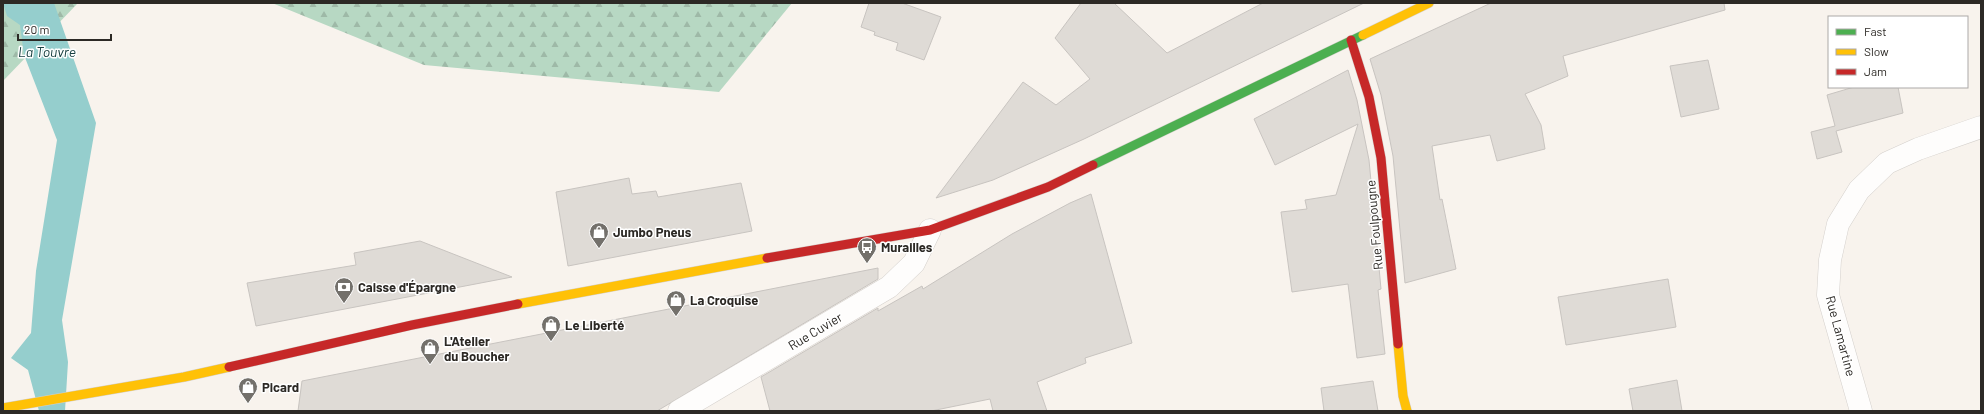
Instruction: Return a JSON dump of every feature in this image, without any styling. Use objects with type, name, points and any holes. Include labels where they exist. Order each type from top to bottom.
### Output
[{"type":"main road","points":[[3,408],[184,377],[412,325],[595,290],[930,230],[1048,187],[1429,3]]},
{"type":"main road","name":"Rue Foulpougne","points":[[1351,40],[1369,97],[1381,158],[1403,396],[1407,411]]},
{"type":"street","name":"Rue Lamartine","points":[[1861,411],[1828,295],[1830,260],[1838,224],[1859,190],[1887,163],[1918,149],[1981,127]]},
{"type":"street","name":"Rue Cuvier","points":[[679,411],[889,287],[914,263],[930,230]]},
{"type":"green space","points":[[3,3],[78,3],[3,81]]},
{"type":"green space","points":[[272,3],[792,3],[719,92],[424,65]]},
{"type":"water","name":"La Touvre","points":[[3,3],[54,3],[96,123],[62,320],[68,362],[65,411],[39,411],[28,370],[11,358],[31,333],[36,271],[57,140],[24,55],[20,25],[7,16]]},
{"type":"building","points":[[869,3],[902,3],[941,17],[924,60],[896,50],[898,43],[874,35],[875,32],[861,27]]},
{"type":"building","points":[[1081,3],[1114,3],[1167,53],[1263,3],[1364,3],[1084,139],[993,180],[936,198],[1023,82],[1056,105],[1090,79],[1055,38]]},
{"type":"building","points":[[1491,3],[1724,3],[1725,10],[1563,56],[1568,76],[1525,94],[1541,125],[1545,149],[1497,161],[1490,135],[1432,146],[1440,200],[1442,199],[1456,269],[1405,283],[1393,156],[1381,95],[1370,59]]},
{"type":"building","points":[[1708,60],[1719,109],[1681,117],[1670,66]]},
{"type":"building","points":[[1348,70],[1357,100],[1369,160],[1381,289],[1378,290],[1385,354],[1357,358],[1348,284],[1292,292],[1281,212],[1307,209],[1305,200],[1336,195],[1358,124],[1275,165],[1254,119]]},
{"type":"building","points":[[1851,88],[1898,88],[1903,113],[1836,131],[1842,152],[1817,159],[1811,132],[1835,126],[1827,95]]},
{"type":"building","points":[[629,178],[632,194],[656,191],[658,197],[741,183],[752,231],[568,266],[556,192]]},
{"type":"building","points":[[1091,194],[1132,343],[1085,358],[1086,363],[1037,382],[1047,411],[993,411],[990,399],[931,411],[770,411],[761,377],[878,308],[878,311],[922,286],[923,289],[1012,234],[1070,203]]},
{"type":"building","points":[[420,241],[512,277],[256,326],[247,283],[356,265],[354,253]]},
{"type":"building","points":[[878,268],[878,279],[657,411],[298,411],[302,381]]},
{"type":"building","points":[[1668,279],[1676,327],[1566,345],[1558,297]]},
{"type":"building","points":[[1677,380],[1682,411],[1633,411],[1629,389]]},
{"type":"building","points":[[1373,381],[1378,411],[1324,411],[1321,388]]},
{"type":"traffic: fast","points":[[1093,165],[1363,35]]},
{"type":"traffic: slow","points":[[1363,35],[1429,3]]},
{"type":"traffic: slow","points":[[518,304],[767,258]]},
{"type":"traffic: slow","points":[[1398,344],[1403,396],[1407,411]]},
{"type":"traffic: slow","points":[[3,408],[184,377],[229,367]]},
{"type":"traffic: jam","points":[[1351,40],[1369,97],[1381,158],[1398,344]]},
{"type":"traffic: jam","points":[[767,258],[930,230],[1048,187],[1093,165]]},
{"type":"traffic: jam","points":[[229,367],[412,325],[518,304]]},
{"type":"place","name":"Jumbo Pneus","points":[[599,249]]},
{"type":"place","name":"Murailles","points":[[867,264]]},
{"type":"place","name":"Caisse d'Épargne","points":[[344,304]]},
{"type":"place","name":"La Croquise","points":[[676,317]]},
{"type":"place","name":"Le Liberté","points":[[551,342]]},
{"type":"place","name":"L'Atelier du Boucher","points":[[430,365]]},
{"type":"place","name":"Picard","points":[[248,404]]}]
